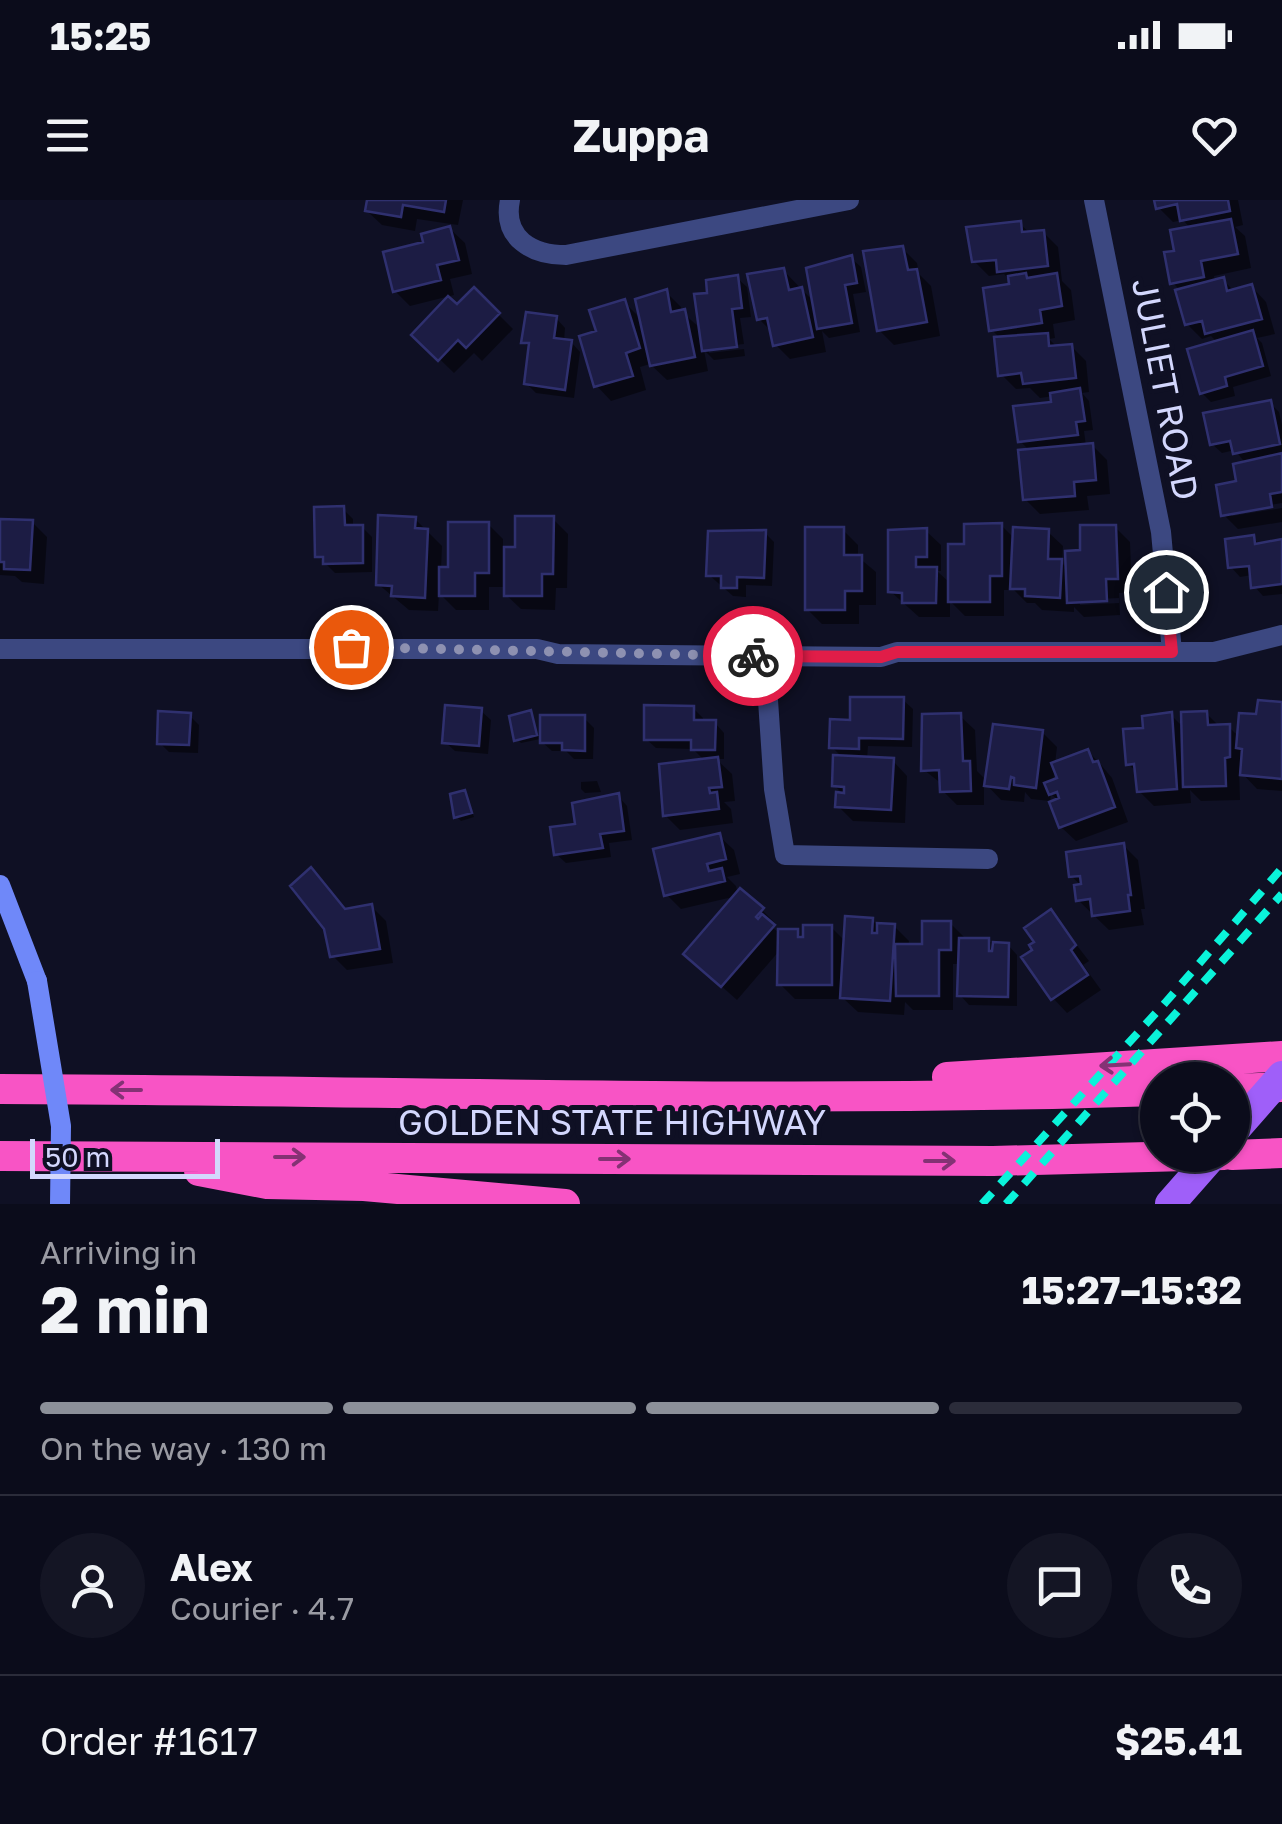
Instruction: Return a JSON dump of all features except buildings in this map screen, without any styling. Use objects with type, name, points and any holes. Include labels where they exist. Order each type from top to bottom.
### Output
[{"type":"highway","points":[[714,1095],[1282,1056]]},
{"type":"highway","points":[[1250,1088],[1282,1087]]},
{"type":"highway","name":"GOLDEN STATE HIGHWAY","points":[[0,1090],[714,1095],[1140,1092]]},
{"type":"highway","points":[[1250,1155],[1282,1154]]},
{"type":"highway","name":"GOLDEN STATE HIGHWAY","points":[[0,1156],[993,1161],[1140,1157]]},
{"type":"highway","points":[[122,1156],[267,1184],[364,1186],[566,1204]]},
{"type":"main road","points":[[0,886],[36,981],[61,1126],[60,1204]]},
{"type":"main road","points":[[1250,1112],[1282,1076]]},
{"type":"main road","points":[[1170,1204],[1198,1172]]},
{"type":"street","points":[[510,200],[508,217],[515,237],[525,247],[544,255],[566,256],[849,200]]},
{"type":"street","name":"JULIET ROAD","points":[[1094,200],[1161,532],[1172,652]]},
{"type":"street","points":[[0,650],[390,647],[537,649],[558,654],[881,657],[897,652],[1214,652],[1282,636]]},
{"type":"street","points":[[765,656],[770,756],[785,855],[988,859]]},
{"type":"railway","points":[[982,1204],[1282,868]]},
{"type":"railway","points":[[1006,1204],[1282,894]]},
{"type":"way so far","points":[[351,647],[753,656]]},
{"type":"route","points":[[753,656],[1172,652],[1166,592]]}]
